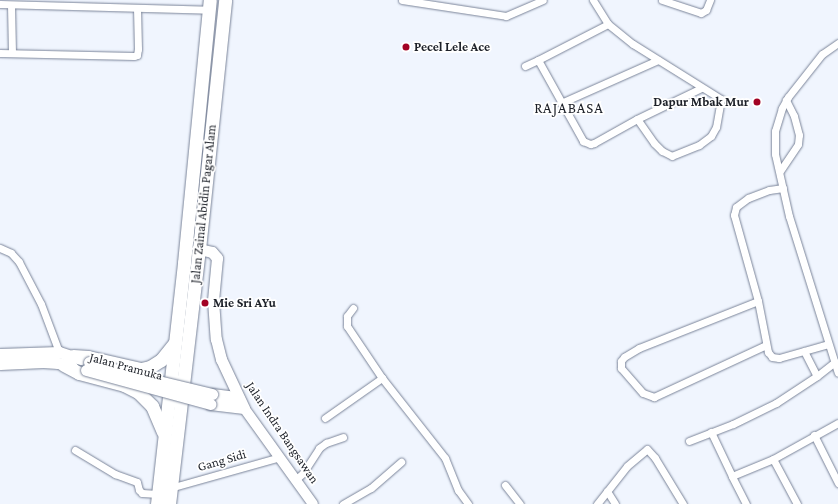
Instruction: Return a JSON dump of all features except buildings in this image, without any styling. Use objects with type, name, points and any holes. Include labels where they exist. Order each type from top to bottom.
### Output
[{"type":"highway","name":"Jalan Zainal Abidin Pagar Alam","points":[[169,504],[199,249],[225,0]]},
{"type":"highway","name":"Jalan Zainal Abidin Pagar Alam","points":[[157,499],[175,341],[209,5]]},
{"type":"highway","points":[[141,369],[150,367],[161,360],[175,341]]},
{"type":"highway","points":[[69,360],[88,357],[141,369],[146,372],[150,381],[146,389],[138,392]]},
{"type":"highway","points":[[69,360],[79,372],[124,385],[138,392],[154,408],[164,435]]},
{"type":"main road","name":"Jalan Indra Bangsawan","points":[[199,249],[212,252],[217,258],[213,300],[216,339],[221,359],[244,408]]},
{"type":"main road","name":"Jalan Pramuka","points":[[0,354],[59,352],[69,360],[88,366],[150,379],[244,408]]},
{"type":"main road","name":"Jalan Pramuka","points":[[0,364],[69,360]]},
{"type":"main road","name":"Jalan Pramuka","points":[[211,399],[238,398]]},
{"type":"street","points":[[402,0],[506,16],[544,0]]},
{"type":"street","points":[[593,0],[608,24],[632,44],[701,88],[722,99],[716,127],[711,136],[686,152],[672,156],[662,151],[650,138],[637,119]]},
{"type":"street","points":[[662,0],[700,14],[706,10],[710,0]]},
{"type":"street","points":[[0,4],[137,8],[209,5]]},
{"type":"street","points":[[11,4],[12,53]]},
{"type":"street","points":[[0,53],[134,56],[136,55],[138,49],[137,8]]},
{"type":"street","points":[[525,66],[608,24]]},
{"type":"street","points":[[838,43],[822,54],[786,100],[775,131],[775,154],[790,216],[838,373]]},
{"type":"street","points":[[538,60],[583,141],[590,144],[701,88]]},
{"type":"street","points":[[561,103],[658,60]]},
{"type":"street","points":[[780,171],[798,144],[799,135],[794,116],[786,100]]},
{"type":"street","points":[[783,188],[769,190],[748,198],[736,207],[734,215],[758,301],[766,334],[766,345],[768,352],[772,357],[780,358],[828,344]]},
{"type":"street","points":[[0,248],[11,253],[19,262],[40,304],[59,352]]},
{"type":"street","points":[[758,301],[639,348],[624,357],[621,361],[621,368],[644,393],[654,397],[766,345]]},
{"type":"street","points":[[353,308],[347,316],[347,326],[382,378],[445,458],[458,490],[468,504]]},
{"type":"street","points":[[804,351],[817,376]]},
{"type":"street","points":[[689,441],[776,403],[817,376],[834,362]]},
{"type":"street","points":[[325,418],[382,378]]},
{"type":"street","name":"Jalan Indra Bangsawan","points":[[244,408],[313,504]]},
{"type":"street","points":[[732,476],[773,459],[838,423]]},
{"type":"street","points":[[711,432],[746,504]]},
{"type":"street","points":[[814,435],[838,483]]},
{"type":"street","points":[[295,480],[303,473],[319,448],[326,443],[343,437]]},
{"type":"street","points":[[597,504],[627,466],[647,449],[655,458],[683,504]]},
{"type":"street","points":[[75,450],[115,474],[138,482],[142,493],[157,499]]},
{"type":"street","name":"Gang Sidi","points":[[170,488],[280,457]]},
{"type":"street","points":[[773,459],[796,504]]},
{"type":"street","points":[[342,504],[371,488],[401,462]]},
{"type":"street","points":[[505,486],[520,504]]},
{"type":"street","points":[[607,491],[615,504]]},
{"type":"place","name":"Pecel Lele Ace","points":[[406,47]]},
{"type":"place","name":"Dapur Mbak Mur","points":[[757,102]]},
{"type":"place","name":"Mie Sri AYu","points":[[205,303]]},
{"type":"district","name":"RAJABASA","points":[[569,109]]}]
